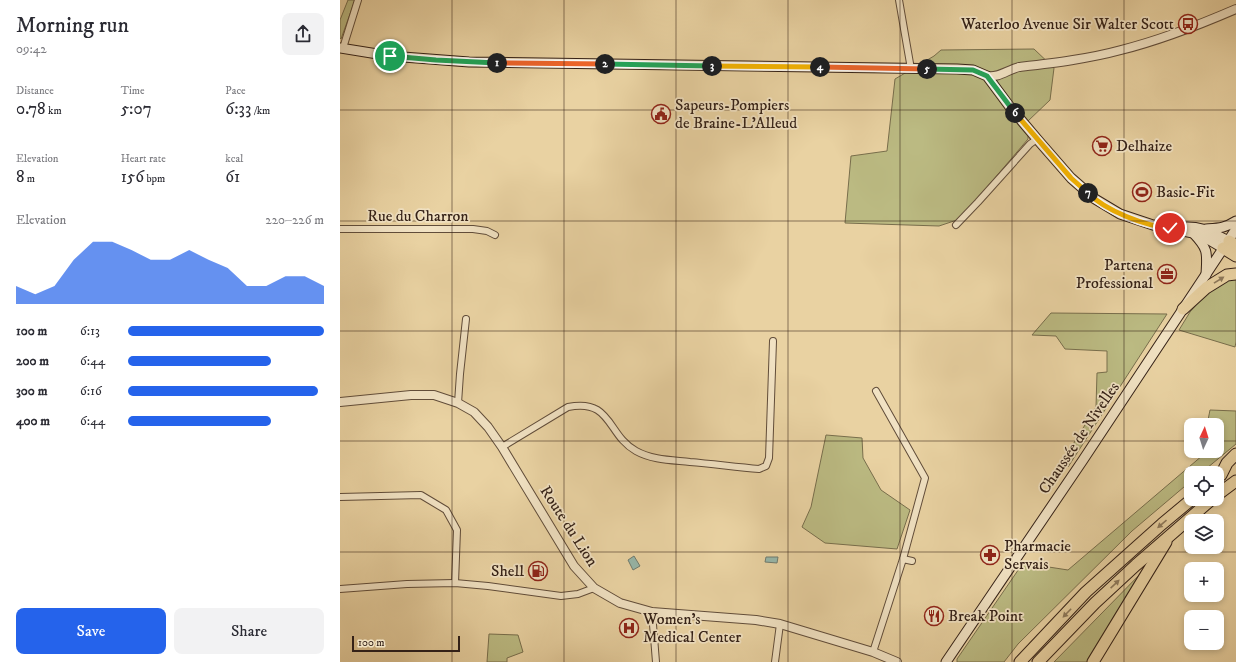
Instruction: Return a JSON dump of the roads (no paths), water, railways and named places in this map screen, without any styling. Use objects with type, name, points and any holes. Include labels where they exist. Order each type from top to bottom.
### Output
[{"type":"highway","points":[[1229,244],[1236,256]]},
{"type":"highway","points":[[1183,309],[1206,288],[1227,275],[1236,274]]},
{"type":"highway","points":[[1224,466],[1226,462],[1236,454]]},
{"type":"highway","points":[[1224,472],[1236,464]]},
{"type":"highway","points":[[1224,490],[1236,481]]},
{"type":"highway","points":[[1020,662],[1086,592],[1184,506]]},
{"type":"highway","points":[[1038,662],[1095,603],[1136,564],[1204,506]]},
{"type":"highway","points":[[1093,662],[1159,555],[1170,534]]},
{"type":"main road","points":[[341,48],[396,56],[469,62],[973,70],[987,76],[1010,107],[1071,178],[1095,199],[1120,214],[1153,225],[1193,233],[1229,244]]},
{"type":"main road","points":[[1170,228],[1221,228],[1236,221]]},
{"type":"main road","points":[[1206,229],[1229,244]]},
{"type":"main road","name":"Chaussée de Nivelles","points":[[947,661],[1183,309],[1229,244],[1236,229]]},
{"type":"main road","points":[[1193,233],[1203,244],[1206,251],[1206,275]]},
{"type":"street","points":[[341,48],[358,0]]},
{"type":"street","points":[[900,0],[911,69]]},
{"type":"street","points":[[987,76],[999,76],[1019,67],[1079,59],[1121,50],[1178,33],[1236,9]]},
{"type":"street","points":[[956,225],[1030,144],[1037,139]]},
{"type":"street","name":"Rue du Charron","points":[[340,229],[472,229],[487,231],[496,235]]},
{"type":"street","points":[[458,403],[466,319]]},
{"type":"street","points":[[502,447],[568,407],[578,405],[598,409],[629,447],[648,456],[759,469],[766,466],[769,458],[773,341]]},
{"type":"street","points":[[873,652],[903,559],[925,478],[876,391]]},
{"type":"street","name":"Route du Lion","points":[[340,402],[411,395],[434,395],[458,403],[474,412],[488,427],[502,447],[574,566],[594,588],[620,603],[652,612],[756,620],[780,624],[873,652],[897,662]]},
{"type":"street","points":[[340,497],[421,494],[446,510],[458,530],[456,583]]},
{"type":"street","points":[[903,559],[912,561]]},
{"type":"street","points":[[340,589],[407,584],[456,583],[561,596],[578,594],[594,588]]},
{"type":"street","points":[[652,612],[656,662]]},
{"type":"street","points":[[775,662],[780,624]]},
{"type":"place","name":"Waterloo Avenue Sir Walter Scott","points":[[1188,24]]},
{"type":"place","name":"Sapeurs-Pompiers de Braine-L'Alleud","points":[[661,114]]},
{"type":"place","name":"Delhaize","points":[[1102,146]]},
{"type":"place","name":"Basic-Fit","points":[[1142,192]]},
{"type":"place","name":"Partena Professional","points":[[1167,274]]},
{"type":"place","name":"Pharmacie Servais","points":[[990,555]]},
{"type":"place","name":"Shell","points":[[538,571]]},
{"type":"place","name":"Break Point","points":[[934,616]]},
{"type":"place","name":"Women’s Medical Center","points":[[629,628]]}]
